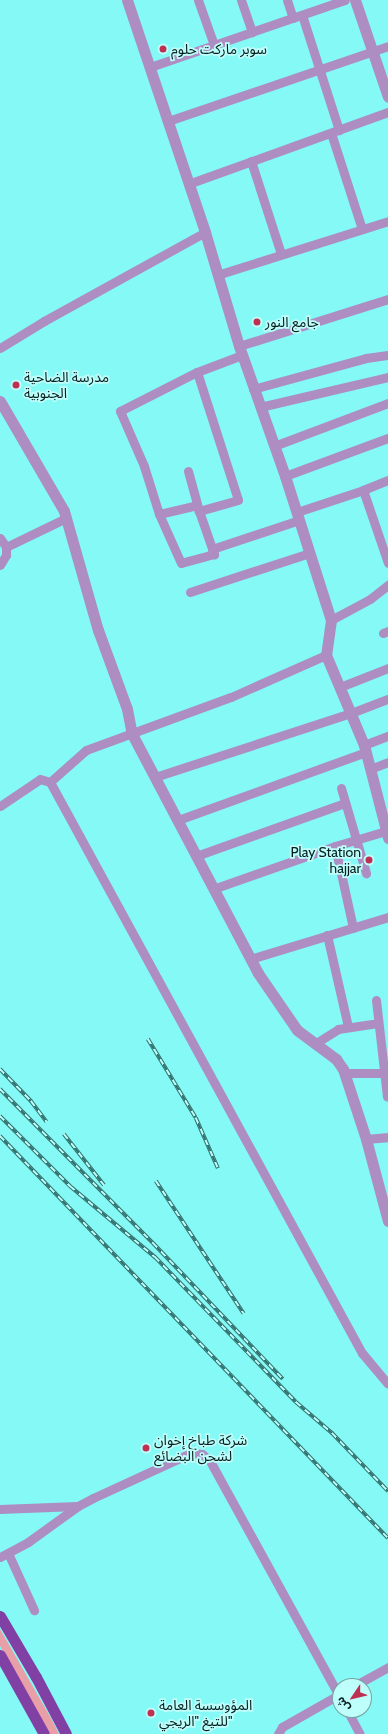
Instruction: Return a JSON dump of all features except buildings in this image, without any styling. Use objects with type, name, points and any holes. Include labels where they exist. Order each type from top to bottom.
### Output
[{"type":"main road","points":[[0,1616],[36,1677],[66,1734]]},
{"type":"main road","points":[[0,1655],[44,1734]]},
{"type":"street","points":[[127,0],[205,232],[253,389],[285,476],[331,620],[326,655],[352,713],[365,749],[387,835],[356,839],[213,889]]},
{"type":"street","points":[[198,0],[214,45]]},
{"type":"street","points":[[241,0],[252,32]]},
{"type":"street","points":[[287,0],[293,18]]},
{"type":"street","points":[[150,67],[345,0]]},
{"type":"street","points":[[355,0],[388,97]]},
{"type":"street","points":[[302,15],[320,69],[335,131],[362,229]]},
{"type":"street","points":[[168,121],[372,50],[388,46]]},
{"type":"street","points":[[188,184],[388,112]]},
{"type":"street","points":[[251,162],[281,254]]},
{"type":"street","points":[[217,275],[388,220]]},
{"type":"street","points":[[0,348],[44,321],[205,232]]},
{"type":"street","points":[[188,471],[198,508],[214,554],[180,564],[159,514],[144,466],[120,411],[241,350],[388,299]]},
{"type":"street","points":[[253,389],[366,358],[388,355]]},
{"type":"street","points":[[159,514],[238,500],[197,372]]},
{"type":"street","points":[[260,407],[388,377]]},
{"type":"street","points":[[0,401],[64,511],[98,630],[127,709],[132,734],[250,959],[292,1024],[303,1035],[336,1059],[345,1073],[366,1139],[388,1221]]},
{"type":"street","points":[[274,446],[388,403]]},
{"type":"street","points":[[285,476],[388,438]]},
{"type":"street","points":[[212,549],[388,480]]},
{"type":"street","points":[[363,490],[388,563]]},
{"type":"street","points":[[6,547],[66,518]]},
{"type":"street","points":[[0,538],[6,547],[6,555],[0,565]]},
{"type":"street","points":[[190,592],[309,553]]},
{"type":"street","points":[[331,620],[370,599],[388,585]]},
{"type":"street","points":[[50,782],[86,750],[231,697],[326,655]]},
{"type":"street","points":[[340,687],[388,668]]},
{"type":"street","points":[[155,777],[352,713],[388,699]]},
{"type":"street","points":[[178,820],[365,749],[388,736]]},
{"type":"street","points":[[370,770],[388,762]]},
{"type":"street","points":[[0,806],[40,780],[50,782]]},
{"type":"street","points":[[50,782],[362,1354],[388,1384]]},
{"type":"street","points":[[340,788],[366,873]]},
{"type":"street","points":[[196,856],[345,803]]},
{"type":"street","points":[[335,846],[353,928]]},
{"type":"street","points":[[250,959],[388,917]]},
{"type":"street","points":[[327,935],[348,1027]]},
{"type":"street","points":[[376,1000],[386,1073],[387,1096]]},
{"type":"street","points":[[316,1043],[338,1029],[378,1023]]},
{"type":"street","points":[[345,1073],[386,1073]]},
{"type":"street","points":[[366,1139],[388,1137]]},
{"type":"street","points":[[34,1610],[4,1555],[37,1535],[78,1506],[191,1454],[198,1453],[205,1456],[210,1461],[332,1681]]},
{"type":"street","points":[[0,1509],[78,1506]]},
{"type":"street","points":[[368,1678],[388,1667]]},
{"type":"street","points":[[278,1734],[282,1727],[332,1699]]},
{"type":"street","points":[[351,1718],[360,1734]]},
{"type":"shaded area","points":[[0,1629],[59,1734],[50,1734],[0,1646]]},
{"type":"railway","points":[[148,1039],[196,1118],[218,1168]]},
{"type":"railway","points":[[0,1069],[31,1101],[47,1122]]},
{"type":"railway","points":[[0,1089],[153,1243],[283,1379]]},
{"type":"railway","points":[[0,1116],[70,1186],[155,1257],[296,1402],[332,1433],[388,1491]]},
{"type":"railway","points":[[64,1134],[104,1185]]},
{"type":"railway","points":[[0,1136],[388,1538]]},
{"type":"railway","points":[[156,1181],[244,1314]]},
{"type":"place","name":"سوبر ماركت حلوم","points":[[163,49]]},
{"type":"place","name":"جامع النور","points":[[257,322]]},
{"type":"place","name":"مدرسة الضاحية الجنوبية","points":[[16,385]]},
{"type":"place","name":"Play Station hajjar","points":[[369,860]]},
{"type":"place","name":"شركة طباخ إخوان لشحن البضائع","points":[[146,1448]]},
{"type":"place","name":"المؤوسسة العامة للتيغ \"الريجي\"","points":[[151,1713]]}]
